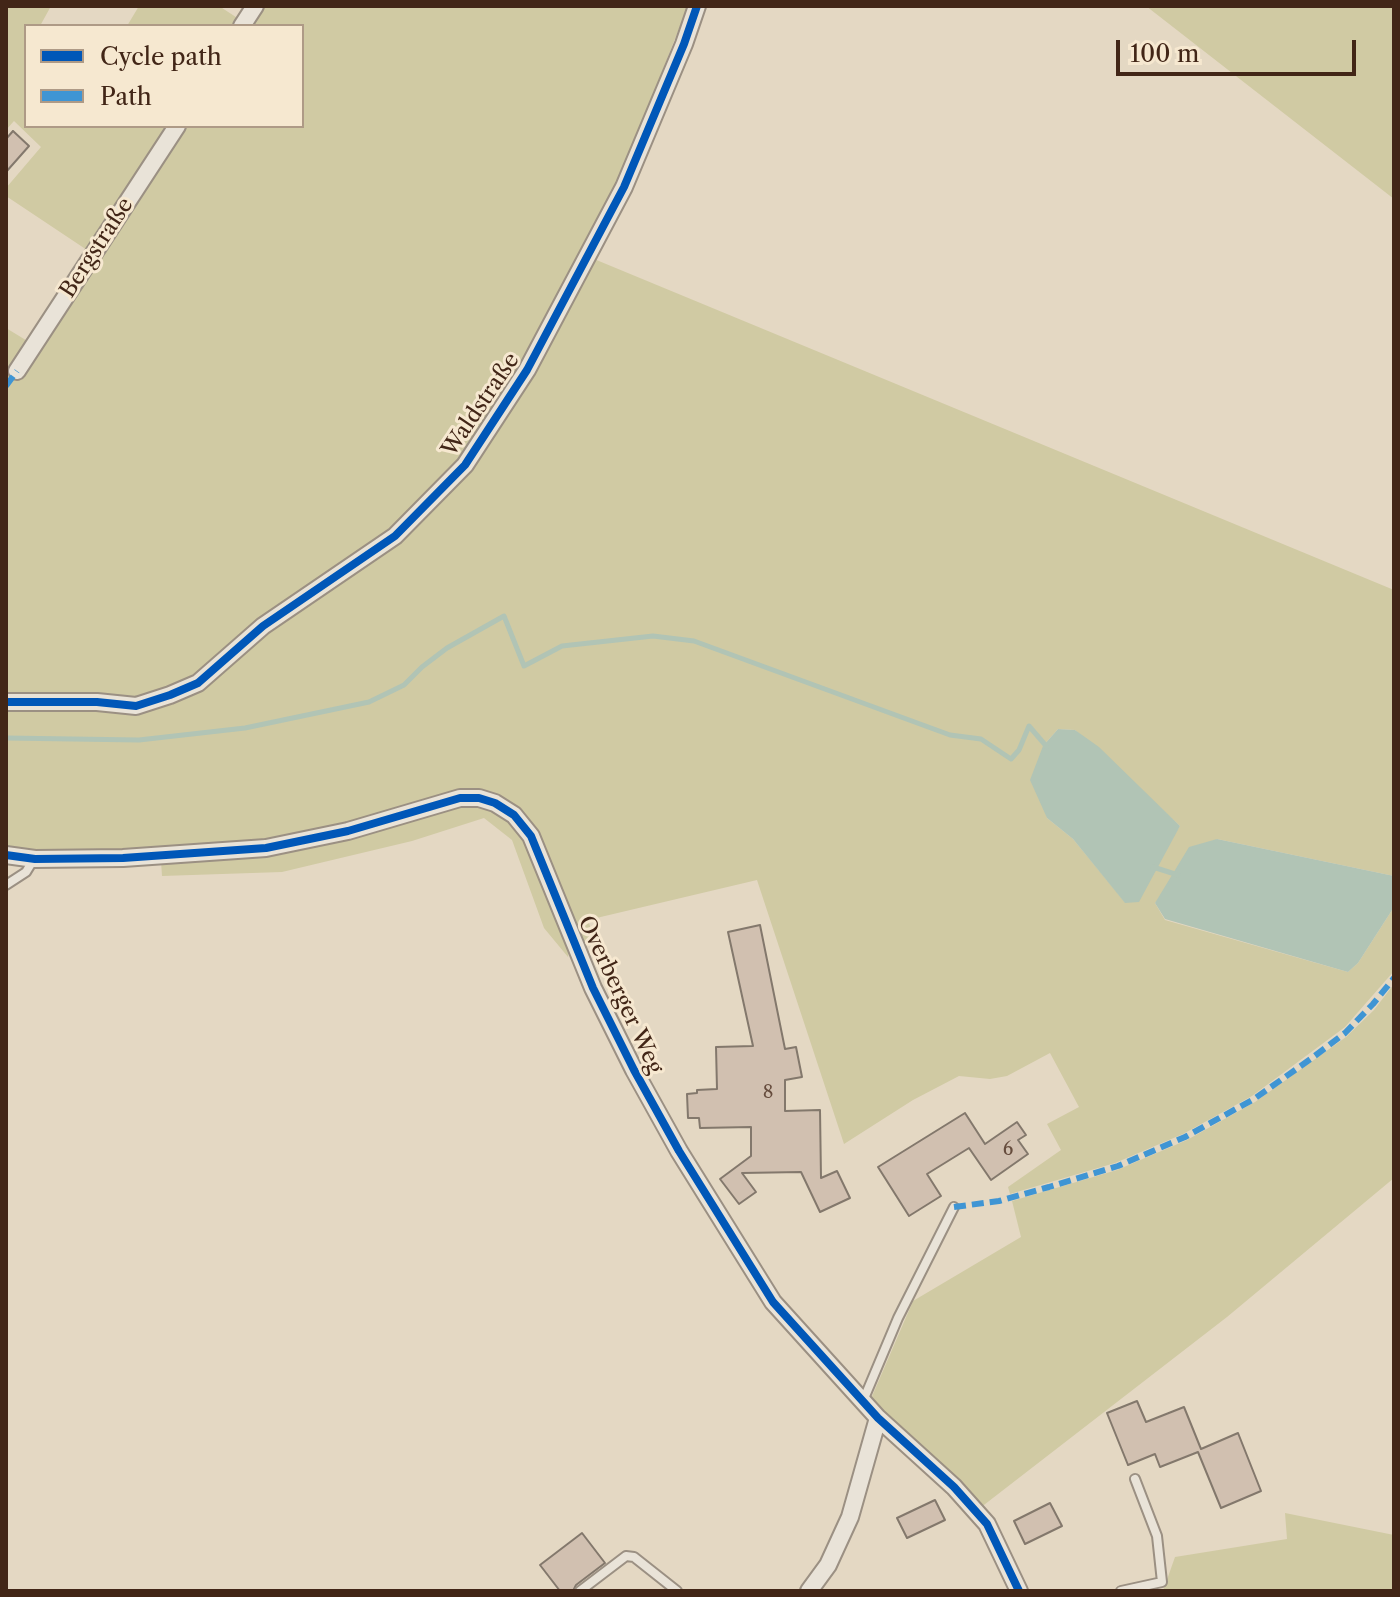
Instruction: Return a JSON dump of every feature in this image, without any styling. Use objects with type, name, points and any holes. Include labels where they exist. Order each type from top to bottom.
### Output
[{"type":"street","points":[[243,24],[255,6]]},
{"type":"street","name":"Waldstraße","points":[[6,702],[97,702],[136,706],[170,695],[198,683],[263,626],[395,536],[465,465],[527,370],[575,285],[624,187],[697,6]]},
{"type":"street","name":"Bergstraße","points":[[17,371],[176,128]]},
{"type":"street","name":"Overberger Weg","points":[[6,855],[35,859],[123,858],[266,848],[348,831],[460,798],[479,798],[495,803],[514,815],[531,836],[593,988],[634,1070],[679,1151],[773,1302],[878,1418],[954,1487],[987,1524],[1019,1591]]},
{"type":"street","points":[[809,1591],[828,1565],[850,1517],[878,1418]]},
{"type":"lane","points":[[6,885],[26,872],[35,859]]},
{"type":"lane","points":[[863,1401],[898,1318],[954,1207]]},
{"type":"lane","points":[[1121,1591],[1162,1582],[1157,1536],[1135,1479]]},
{"type":"lane","points":[[580,1591],[626,1556],[634,1557],[677,1591]]},
{"type":"shaded area","points":[[6,6],[51,6],[41,24],[24,24],[24,128],[169,128],[87,250],[6,196],[6,188],[41,147],[14,121],[6,130]]},
{"type":"shaded area","points":[[139,6],[219,6],[242,21],[240,24],[128,24]]},
{"type":"shaded area","points":[[262,6],[688,6],[631,150],[572,282],[462,463],[394,533],[196,680],[136,704],[6,700],[6,328],[29,342],[9,370],[20,378],[182,128],[304,128],[304,24],[250,24]]},
{"type":"shaded area","points":[[1146,6],[1394,6],[1394,199]]},
{"type":"shaded area","points":[[594,259],[1394,590],[1394,876],[1217,839],[1155,903],[1165,920],[1348,972],[1358,963],[1394,907],[1394,971],[1345,1027],[1252,1096],[1183,1134],[1115,1163],[1010,1194],[1008,1187],[1061,1150],[1047,1124],[1079,1107],[1050,1053],[1007,1076],[990,1079],[959,1076],[913,1100],[844,1144],[757,880],[588,920],[595,941],[578,945],[533,834],[495,799],[264,846],[123,855],[6,851],[6,704],[97,703],[172,696],[265,627],[398,537],[468,465]],"holes":[[[1058,729],[1075,730],[1180,826],[1125,902],[1073,839],[1047,818],[1043,746]]]},
{"type":"shaded area","points":[[1058,729],[1075,730],[1099,747],[1180,826],[1139,902],[1125,903],[1073,839],[1047,818],[1030,780],[1043,746]]},
{"type":"shaded area","points":[[460,802],[493,806],[527,838],[570,946],[568,957],[544,928],[512,840],[484,818],[412,841],[282,872],[162,876],[161,861]]},
{"type":"shaded area","points":[[1217,839],[1394,876],[1394,907],[1358,963],[1348,972],[1165,919],[1155,903],[1189,847]]},
{"type":"shaded area","points":[[1394,984],[1394,1178],[1227,1317],[980,1508],[870,1401],[913,1301],[1021,1237],[1012,1201],[1117,1170],[1187,1140],[1255,1102],[1346,1037],[1374,1010]]},
{"type":"shaded area","points":[[1285,1513],[1394,1535],[1394,1590],[1163,1591],[1175,1557],[1287,1539]]},
{"type":"building","points":[[13,131],[29,146],[6,172],[6,139]]},
{"type":"building","points":[[760,925],[785,1049],[796,1047],[802,1077],[785,1080],[785,1111],[820,1110],[821,1178],[837,1171],[850,1198],[820,1212],[801,1172],[742,1173],[756,1192],[739,1204],[720,1179],[751,1156],[751,1127],[700,1128],[699,1118],[688,1118],[687,1094],[717,1089],[716,1047],[753,1046],[728,932]]},
{"type":"building","points":[[965,1113],[985,1144],[1017,1122],[1026,1135],[1018,1140],[1028,1154],[991,1180],[969,1148],[927,1174],[941,1196],[909,1216],[878,1167]]},
{"type":"building","points":[[1137,1401],[1146,1422],[1184,1407],[1201,1449],[1238,1433],[1261,1491],[1221,1508],[1198,1452],[1160,1467],[1155,1454],[1128,1465],[1107,1413]]},
{"type":"building","points":[[935,1500],[945,1520],[907,1538],[897,1518]]},
{"type":"building","points":[[1050,1503],[1062,1526],[1025,1544],[1014,1521]]},
{"type":"building","points":[[582,1533],[605,1563],[576,1585],[573,1591],[560,1591],[540,1565]]},
{"type":"waterway","points":[[6,738],[139,740],[245,728],[369,702],[404,685],[447,648],[504,616],[524,666],[562,646],[653,636],[694,641],[950,735],[981,739],[1011,759],[1019,750],[1029,726],[1047,747]]},
{"type":"waterway","points":[[1153,867],[1178,875]]},
{"type":"marked path","points":[[6,386],[17,371]]},
{"type":"marked path","points":[[954,1207],[999,1201],[1049,1187],[1118,1166],[1185,1137],[1254,1099],[1345,1033],[1394,978]]},
{"type":"cycle path","points":[[6,702],[97,702],[136,706],[170,695],[198,683],[263,626],[395,536],[465,465],[527,370],[624,187],[697,6]]},
{"type":"cycle path","points":[[6,855],[35,859],[123,858],[266,848],[348,831],[460,798],[479,798],[495,803],[514,815],[531,836],[593,988],[634,1070],[679,1151],[773,1302],[878,1418],[954,1487],[987,1524],[1019,1591]]}]
